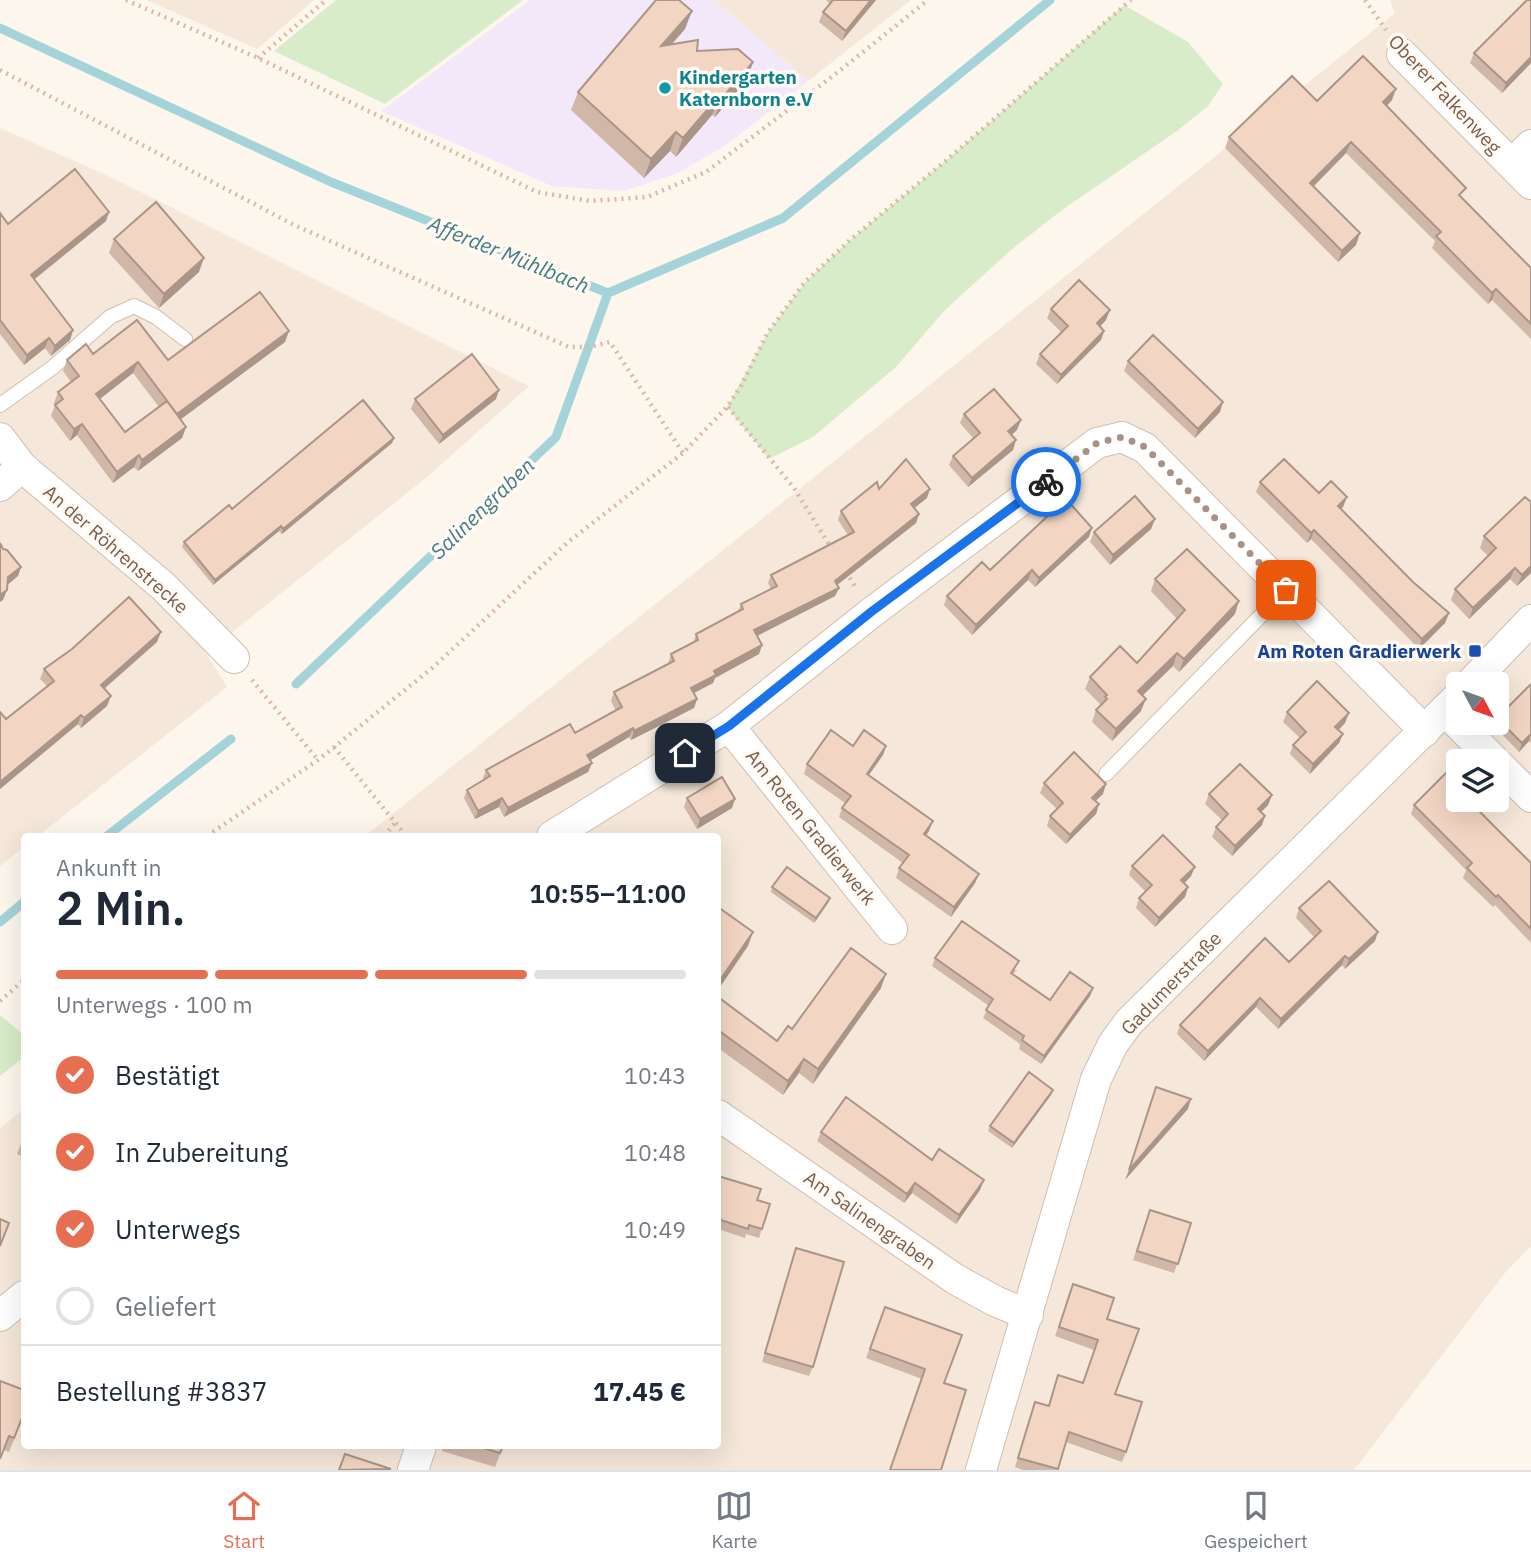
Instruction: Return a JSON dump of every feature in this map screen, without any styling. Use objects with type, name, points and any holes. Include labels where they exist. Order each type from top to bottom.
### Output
[{"type":"street","name":"Oberer Falkenweg","points":[[1402,54],[1525,164]]},
{"type":"street","points":[[557,833],[729,726],[871,612],[1097,443],[1122,437],[1145,447],[1286,590],[1443,713],[1482,749]]},
{"type":"street","name":"An der Röhrenstrecke","points":[[0,438],[11,476],[164,587],[233,659]]},
{"type":"street","points":[[1481,672],[1531,620]]},
{"type":"street","name":"Gadumerstraße","points":[[981,1470],[1096,1079],[1113,1044],[1129,1022],[1443,713]]},
{"type":"street","name":"Am Roten Gradierwerk","points":[[729,726],[892,929]]},
{"type":"street","points":[[1509,775],[1531,797]]},
{"type":"street","name":"Am Salinengraben","points":[[721,1117],[956,1279],[995,1301],[1028,1315]]},
{"type":"street","points":[[0,1316],[21,1298]]},
{"type":"street","points":[[413,1470],[420,1449]]},
{"type":"lane","points":[[0,405],[52,368],[110,317],[134,306],[156,317],[185,338]]},
{"type":"lane","points":[[1106,774],[1286,590]]},
{"type":"path","points":[[126,0],[258,58],[537,192],[590,201],[647,197],[706,172],[929,0]]},
{"type":"path","points":[[258,58],[326,0]]},
{"type":"path","points":[[211,833],[318,760],[431,669],[568,542],[683,453],[727,407],[741,386],[767,334],[804,283],[850,240],[1131,0]]},
{"type":"path","name":"Oberer Falkenweg","points":[[1365,0],[1402,54]]},
{"type":"path","points":[[0,70],[293,225],[331,242],[569,347],[589,347],[610,342],[683,453]]},
{"type":"path","points":[[727,407],[794,488],[836,556]]},
{"type":"path","points":[[843,567],[871,612]]},
{"type":"path","points":[[258,688],[318,760]]},
{"type":"path","points":[[334,747],[403,833]]},
{"type":"path","points":[[387,833],[395,823]]},
{"type":"path","points":[[0,1001],[21,983]]},
{"type":"shaded area","points":[[146,0],[314,0],[257,49]]},
{"type":"shaded area","points":[[530,0],[714,0],[808,81],[726,145],[678,173],[624,191],[552,186],[381,111]]},
{"type":"shaded area","points":[[714,0],[911,0],[808,81]]},
{"type":"shaded area","points":[[1390,0],[1531,0],[1531,1246],[1505,1273],[1354,1470],[0,1470],[0,1128],[21,1111],[21,1449],[721,1449],[721,833],[369,833],[1395,13]]},
{"type":"shaded area","points":[[0,128],[115,179],[529,386],[427,477],[206,653],[227,687],[42,833],[21,833],[21,849],[0,866]]},
{"type":"green space","points":[[336,0],[523,0],[385,104],[274,51]]},
{"type":"green space","points":[[1124,5],[1188,42],[1223,84],[1208,106],[1177,131],[1062,210],[1011,250],[944,311],[896,367],[813,437],[769,459],[727,407],[767,334],[804,283],[850,240],[949,158]]},
{"type":"green space","points":[[0,1015],[21,1032],[21,1059],[0,1076]]},
{"type":"building","name":"Kindergarten Katernborn e.V","points":[[656,0],[679,0],[692,11],[661,46],[698,40],[697,51],[738,49],[753,62],[683,138],[676,132],[651,159],[578,92]]},
{"type":"building","points":[[833,0],[871,0],[846,31],[823,12]]},
{"type":"building","points":[[1527,0],[1531,0],[1531,57],[1506,83],[1474,53]]},
{"type":"building","points":[[1363,56],[1396,89],[1383,102],[1466,188],[1459,195],[1531,268],[1531,324],[1496,289],[1492,293],[1436,236],[1441,232],[1351,142],[1310,183],[1360,233],[1342,251],[1229,137],[1292,76],[1317,101]]},
{"type":"building","points":[[75,169],[109,212],[31,275],[73,330],[55,346],[49,338],[27,355],[0,320],[0,213],[8,224]]},
{"type":"building","points":[[156,202],[204,258],[164,294],[114,239]]},
{"type":"building","points":[[1079,280],[1110,310],[1097,323],[1104,331],[1061,375],[1040,354],[1068,326],[1051,309]]},
{"type":"building","points":[[260,292],[289,331],[177,414],[138,362],[96,394],[125,432],[167,401],[186,427],[142,460],[139,455],[117,472],[82,424],[74,429],[55,405],[63,399],[58,392],[79,376],[67,360],[86,344],[93,354],[137,320],[168,360]]},
{"type":"building","points":[[1153,335],[1223,402],[1198,429],[1128,361]]},
{"type":"building","points":[[472,354],[499,390],[443,435],[415,399]]},
{"type":"building","points":[[994,389],[1021,420],[1008,431],[1016,440],[972,478],[953,456],[980,433],[964,414]]},
{"type":"building","points":[[363,400],[394,438],[283,529],[281,526],[215,580],[184,542],[229,505],[232,509]]},
{"type":"building","points":[[906,459],[930,489],[911,504],[919,514],[835,581],[839,588],[754,630],[762,645],[714,671],[716,675],[691,688],[697,699],[634,731],[633,728],[587,755],[592,763],[508,808],[502,798],[478,811],[467,790],[490,776],[486,770],[570,724],[575,733],[622,707],[614,692],[674,661],[671,654],[698,640],[696,634],[743,609],[741,604],[777,586],[771,575],[854,532],[841,511],[877,482],[879,489]]},
{"type":"building","points":[[1284,459],[1319,493],[1331,481],[1347,497],[1338,506],[1413,582],[1449,613],[1422,639],[1314,530],[1311,533],[1260,482]]},
{"type":"building","points":[[1135,496],[1155,519],[1113,555],[1094,532]]},
{"type":"building","points":[[1525,497],[1531,502],[1531,566],[1522,575],[1515,568],[1473,608],[1455,589],[1496,548],[1484,536]]},
{"type":"building","points":[[1066,499],[1092,528],[1039,578],[1032,570],[976,625],[947,596],[982,562],[990,570]]},
{"type":"building","points":[[0,543],[21,567],[8,577],[7,590],[0,595]]},
{"type":"building","points":[[1187,549],[1239,601],[1184,659],[1177,653],[1138,691],[1146,699],[1116,729],[1096,710],[1107,699],[1107,695],[1090,677],[1120,646],[1137,663],[1185,610],[1155,579]]},
{"type":"building","points":[[129,597],[161,632],[101,685],[111,696],[84,718],[81,715],[0,782],[0,712],[6,719],[54,681],[44,669],[72,649]]},
{"type":"building","points":[[1317,681],[1349,713],[1335,727],[1343,734],[1313,764],[1293,745],[1306,732],[1287,712]]},
{"type":"building","points":[[1531,686],[1531,734],[1522,743],[1509,730],[1509,706]]},
{"type":"building","points":[[831,730],[853,746],[864,730],[886,746],[867,774],[933,821],[924,834],[979,874],[954,907],[899,868],[909,855],[842,808],[851,796],[807,764]]},
{"type":"building","points":[[1074,752],[1106,784],[1092,798],[1099,804],[1070,835],[1050,816],[1063,803],[1044,783]]},
{"type":"building","points":[[1240,764],[1272,795],[1258,809],[1265,816],[1235,846],[1216,827],[1228,814],[1209,794]]},
{"type":"building","points":[[1446,773],[1446,812],[1480,812],[1531,863],[1531,929],[1467,868],[1472,863],[1414,805]]},
{"type":"building","points":[[722,777],[735,799],[700,819],[687,798]]},
{"type":"building","points":[[1163,835],[1195,867],[1181,880],[1188,887],[1159,918],[1139,898],[1152,885],[1132,866]]},
{"type":"building","points":[[787,867],[830,898],[816,918],[772,887]]},
{"type":"building","points":[[1329,881],[1378,932],[1349,959],[1345,956],[1281,1019],[1260,998],[1208,1051],[1180,1025],[1265,938],[1289,962],[1321,931],[1299,908]]},
{"type":"building","points":[[721,909],[753,932],[721,979]]},
{"type":"building","points":[[962,921],[1019,961],[1011,973],[1050,1000],[1070,972],[1093,988],[1044,1056],[1022,1040],[1024,1036],[986,1010],[993,999],[935,958]]},
{"type":"building","points":[[851,948],[886,974],[818,1069],[804,1059],[788,1081],[721,1032],[721,999],[777,1041],[788,1026],[792,1029]]},
{"type":"building","points":[[1029,1072],[1053,1090],[1014,1143],[990,1126]]},
{"type":"building","points":[[1156,1087],[1191,1099],[1129,1170]]},
{"type":"building","points":[[846,1097],[932,1160],[939,1149],[984,1180],[959,1215],[915,1183],[907,1194],[821,1132]]},
{"type":"building","points":[[721,1177],[761,1189],[757,1200],[770,1204],[762,1229],[749,1225],[748,1229],[721,1220]]},
{"type":"building","points":[[1150,1210],[1191,1223],[1178,1264],[1137,1251]]},
{"type":"building","points":[[0,1219],[9,1223],[0,1246]]},
{"type":"building","points":[[796,1248],[844,1262],[813,1367],[765,1353]]},
{"type":"building","points":[[1073,1284],[1114,1298],[1107,1319],[1139,1329],[1115,1394],[1142,1402],[1126,1452],[1069,1432],[1058,1469],[1018,1458],[1035,1402],[1049,1406],[1058,1375],[1083,1383],[1098,1340],[1059,1327]]},
{"type":"building","points":[[885,1307],[962,1335],[944,1383],[966,1390],[941,1470],[890,1470],[925,1369],[870,1349]]},
{"type":"building","points":[[0,1381],[21,1389],[21,1420],[14,1438],[9,1436],[0,1459]]},
{"type":"building","points":[[345,1454],[391,1469],[339,1470]]},
{"type":"waterway","name":"Afferder Mühlbach","points":[[0,28],[331,182],[608,293],[783,218],[1050,0]]},
{"type":"waterway","name":"Salinengraben","points":[[296,684],[556,437],[608,293]]},
{"type":"waterway","name":"Salinengraben","points":[[111,833],[231,739]]},
{"type":"waterway","name":"Salinengraben","points":[[0,922],[21,904]]},
{"type":"way so far","points":[[1046,482],[1097,443],[1122,437],[1145,447],[1286,590]]},
{"type":"place","name":"Kindergarten Katernborn e.V","points":[[665,88]]},
{"type":"place","name":"Am Roten Gradierwerk","points":[[1475,651]]},
{"type":"route","points":[[685,753],[729,726],[871,612],[1046,482]]}]
